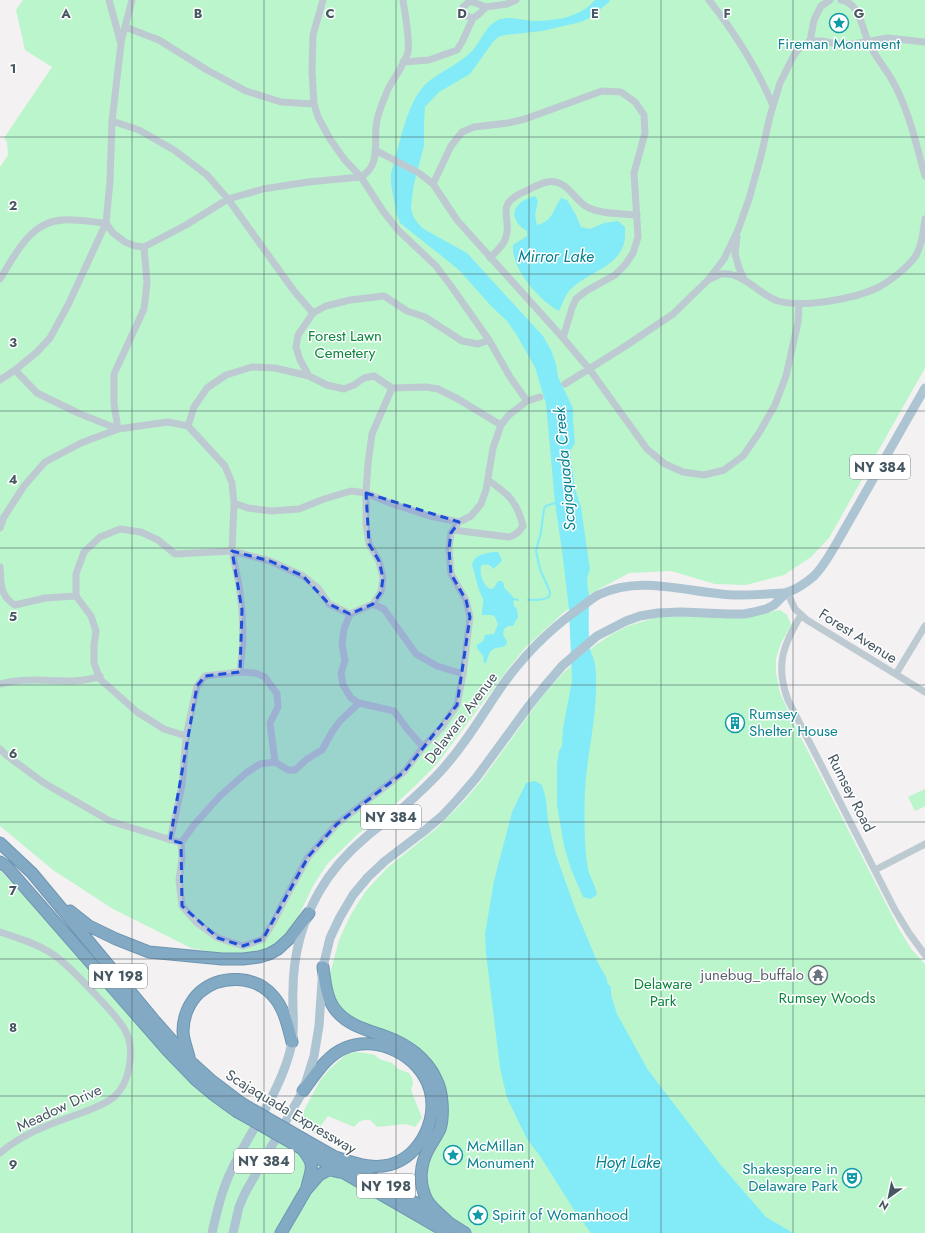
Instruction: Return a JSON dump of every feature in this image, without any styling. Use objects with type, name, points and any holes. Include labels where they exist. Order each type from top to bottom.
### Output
[{"type":"highway","name":"Scajaquada Expressway","points":[[0,843],[32,873],[47,890],[153,1019],[191,1062],[239,1107]]},
{"type":"highway","name":"Scajaquada Expressway","points":[[0,862],[7,867],[168,1051],[196,1080],[214,1095],[239,1107],[303,1144],[346,1174],[449,1228],[465,1233]]},
{"type":"highway","points":[[47,890],[66,908],[89,926],[129,945],[149,952],[222,959],[250,959],[269,954],[278,949],[290,938],[309,913]]},
{"type":"highway","points":[[323,968],[328,995],[334,1008],[341,1016],[351,1023],[410,1048],[430,1068],[437,1079],[442,1100],[441,1122],[439,1130],[423,1159],[421,1179],[423,1190],[428,1201],[449,1228]]},
{"type":"highway","points":[[191,1062],[183,1032],[188,1007],[200,992],[225,980],[247,981],[256,983],[266,989],[274,997],[286,1017],[292,1042]]},
{"type":"highway","points":[[303,1091],[318,1070],[332,1056],[344,1048],[358,1044],[373,1043],[388,1047],[413,1063],[423,1075],[430,1089],[432,1102],[428,1130],[411,1153],[398,1162],[384,1166],[370,1166],[335,1157]]},
{"type":"highway","points":[[303,1144],[312,1167],[306,1190]]},
{"type":"highway","name":"Scajaquada Expressway","points":[[303,1144],[335,1157],[449,1228]]},
{"type":"highway","points":[[281,1233],[306,1190],[319,1176],[326,1171],[331,1170],[346,1174]]},
{"type":"main road","name":"Delaware Avenue","points":[[212,1233],[230,1171],[281,1080],[292,1042],[293,972],[301,936],[309,913],[319,892],[346,856],[364,839],[406,805],[441,771],[467,738],[516,668],[544,637],[560,623],[597,596],[618,589],[647,585],[738,595],[787,592],[802,585],[814,576],[823,565],[925,388]]},
{"type":"main road","name":"Delaware Avenue","points":[[233,1233],[239,1207],[245,1192],[303,1091],[314,1056],[319,1026],[323,968],[330,938],[353,895],[385,861],[424,832],[458,800],[532,702],[562,666],[597,636],[626,621],[640,616],[658,613],[681,612],[744,614],[754,612],[774,606],[787,592]]},
{"type":"street","points":[[109,0],[121,44]]},
{"type":"street","points":[[0,380],[37,352],[50,338],[68,304],[106,223],[110,180],[112,121],[121,44],[132,0]]},
{"type":"street","points":[[323,0],[313,35],[312,71],[314,104],[318,117],[330,139],[344,159],[361,177],[383,211],[398,230],[436,266],[489,340],[510,377],[527,401]]},
{"type":"street","points":[[0,279],[24,242],[40,226],[62,220],[106,223],[113,232],[125,242],[135,246],[144,247],[186,225],[228,199],[263,189],[308,182],[361,177],[366,174],[371,169],[374,162],[376,150],[375,135],[377,116],[388,88],[408,52],[408,30],[403,0]]},
{"type":"street","points":[[473,18],[467,16],[463,11],[463,7],[468,2],[472,1],[486,7],[507,4],[516,0]]},
{"type":"street","points":[[710,0],[732,30],[752,62],[773,106]]},
{"type":"street","points":[[810,41],[814,20],[820,3],[830,0]]},
{"type":"street","points":[[844,0],[856,10],[874,54],[892,80],[906,110],[925,176]]},
{"type":"street","points":[[403,62],[429,60],[457,50],[473,18],[486,7]]},
{"type":"street","points":[[125,27],[159,40],[207,70],[246,91],[281,102],[314,104]]},
{"type":"street","points":[[565,384],[590,370],[673,314],[708,280],[724,259],[738,230],[749,199],[780,83],[794,55],[801,46],[810,41],[853,44],[888,38],[925,42]]},
{"type":"street","points":[[433,184],[451,146],[462,132],[474,127],[508,123],[525,119],[602,91],[621,92],[635,102],[644,115],[646,133],[634,173],[638,237],[633,252],[625,265],[615,275],[586,291],[576,299],[563,338]]},
{"type":"street","points":[[112,121],[139,130],[174,150],[207,175],[228,199],[294,291],[313,313]]},
{"type":"street","points":[[376,150],[419,173],[433,184],[457,220],[590,370],[647,449],[665,464],[684,472],[704,475],[724,470],[743,456],[760,433],[775,405],[788,369],[798,322],[799,304]]},
{"type":"street","points":[[490,258],[499,249],[504,241],[507,229],[507,204],[512,197],[548,182],[555,182],[564,185],[580,202],[588,208],[600,212],[637,215]]},
{"type":"street","points":[[738,230],[735,254],[738,268],[744,279],[760,292],[778,301],[799,304],[823,302],[851,296],[877,288],[899,273],[914,257],[922,242],[925,219]]},
{"type":"street","points":[[118,429],[114,404],[114,374],[144,309],[147,283],[144,247]]},
{"type":"street","points":[[708,280],[722,274],[744,279]]},
{"type":"street","points":[[309,376],[300,360],[296,347],[298,335],[313,313],[326,306],[350,300],[384,296],[407,311],[425,317],[462,341],[478,344],[489,340]]},
{"type":"street","points":[[188,426],[194,406],[207,388],[226,375],[252,367],[275,368],[309,376],[327,385],[344,389],[354,385],[364,378],[374,376],[392,388],[426,387],[438,389],[458,399],[501,425]]},
{"type":"street","points":[[15,370],[38,393],[78,413],[118,429]]},
{"type":"street","points":[[392,388],[372,434],[366,492],[366,524],[369,544],[378,561],[383,578],[381,592],[373,604],[350,614],[344,629],[342,644],[345,661],[341,673],[343,685],[351,698],[359,703],[394,711],[423,747]]},
{"type":"street","points":[[359,703],[340,721],[322,750],[307,759],[295,770],[288,770],[275,762],[260,764],[246,772],[220,796],[194,825],[181,843],[182,858],[179,880],[182,906],[197,923],[218,938],[243,946],[263,939],[308,857],[337,824],[404,772],[423,747],[442,727],[457,705],[463,674],[470,617],[466,600],[451,574],[449,549],[451,533],[459,522],[471,516],[481,504],[486,490],[493,448],[501,425],[509,414],[527,401],[540,397]]},
{"type":"street","points":[[0,528],[4,517],[24,486],[45,462],[81,443],[118,429],[168,422],[188,426],[225,466],[232,483],[234,503],[232,551],[239,585],[242,610],[243,640],[240,672]]},
{"type":"street","points":[[454,530],[509,537],[515,536],[520,531],[522,525],[519,512],[508,495],[488,480]]},
{"type":"street","points":[[234,503],[248,508],[271,510],[299,509],[324,499],[350,492],[366,492],[390,503],[430,516],[459,522]]},
{"type":"street","points":[[186,736],[164,729],[137,712],[100,679],[94,662],[96,631],[91,616],[76,596],[76,574],[84,552],[100,537],[120,529],[141,532],[158,540],[175,554],[232,551],[270,560],[303,576],[318,588],[330,604],[350,614]]},
{"type":"street","points":[[0,567],[2,593],[7,601],[15,605],[45,598],[76,596]]},
{"type":"street","name":"Forest Avenue","points":[[787,592],[796,609],[810,622],[925,692]]},
{"type":"street","points":[[373,604],[384,609],[416,654],[438,666],[463,674]]},
{"type":"street","name":"Rumsey Road","points":[[801,615],[791,632],[783,654],[782,672],[784,689],[788,700],[895,910],[925,955]]},
{"type":"street","points":[[896,674],[925,626]]},
{"type":"street","points":[[170,840],[182,785],[186,736],[197,686],[205,676],[240,672],[255,673],[265,677],[277,694],[278,707],[270,723],[275,762]]},
{"type":"street","points":[[0,684],[11,681],[33,680],[81,681],[91,680],[100,676]]},
{"type":"street","points":[[0,749],[44,783],[110,821],[181,843]]},
{"type":"street","points":[[875,870],[925,844]]},
{"type":"street","name":"Meadow Drive","points":[[0,932],[30,942],[51,953],[66,965],[122,1024],[130,1042],[129,1071],[122,1087],[114,1097],[98,1106],[41,1128],[8,1146],[0,1153]]},
{"type":"highlighted area","points":[[366,493],[459,522],[451,533],[449,549],[451,574],[466,600],[470,617],[457,705],[404,772],[337,824],[308,857],[263,939],[243,946],[218,938],[182,906],[181,843],[170,840],[197,686],[205,676],[240,672],[242,610],[232,551],[270,561],[303,576],[329,604],[350,614],[373,604],[381,592],[383,578],[379,561],[369,544]]},
{"type":"green space","name":"Forest Lawn Cemetery","points":[[23,0],[925,0],[925,368],[829,538],[811,557],[784,575],[746,585],[715,584],[671,571],[629,573],[590,594],[563,613],[525,648],[436,765],[378,820],[359,833],[328,863],[314,884],[292,927],[277,944],[263,951],[247,954],[217,953],[191,948],[113,909],[53,870],[0,826],[0,167],[8,155],[7,142],[4,138],[52,67],[25,50],[16,10]]},
{"type":"green space","name":"Delaware Park","points":[[780,610],[787,615],[791,625],[781,643],[776,659],[776,673],[780,693],[796,728],[899,929],[912,950],[925,964],[925,1233],[472,1233],[452,1219],[430,1199],[424,1173],[442,1127],[423,1052],[401,1038],[349,1020],[331,994],[329,983],[330,974],[339,940],[350,916],[365,892],[387,868],[438,827],[464,801],[481,781],[544,694],[564,672],[597,644],[628,626],[658,617],[761,615]]},
{"type":"green space","points":[[925,789],[925,806],[915,811],[908,797]]},
{"type":"green space","points":[[0,870],[171,1063],[203,1094],[436,1233],[0,1233]]},
{"type":"green space","points":[[355,1052],[375,1055],[379,1059],[392,1063],[398,1069],[409,1073],[413,1084],[411,1090],[422,1118],[415,1127],[406,1124],[377,1127],[370,1120],[363,1120],[354,1127],[328,1116],[315,1134],[297,1123],[321,1079],[345,1055]]},
{"type":"water","name":"Scajaquada Creek","points":[[595,0],[610,0],[591,17],[581,22],[542,31],[498,37],[470,74],[439,92],[425,107],[424,146],[414,184],[411,209],[414,218],[422,228],[467,253],[543,336],[551,350],[556,364],[558,377],[573,408],[575,443],[570,451],[575,489],[581,507],[590,570],[587,582],[589,594],[589,635],[590,649],[595,663],[596,675],[595,709],[586,776],[585,800],[585,830],[588,869],[597,895],[590,899],[583,897],[571,869],[564,846],[557,805],[557,764],[559,751],[562,746],[563,728],[572,681],[569,609],[555,503],[546,404],[535,367],[507,321],[491,306],[459,270],[400,223],[396,212],[391,184],[391,173],[409,111],[421,89],[429,81],[471,52],[490,26],[500,19],[507,18],[534,21],[559,19],[583,10]]},
{"type":"water","name":"Mirror Lake","points":[[535,196],[538,201],[535,215],[537,225],[550,218],[561,198],[567,200],[581,227],[590,229],[604,223],[618,221],[625,227],[625,239],[617,256],[610,263],[585,278],[570,290],[559,311],[535,292],[521,274],[514,254],[513,245],[527,236],[527,231],[519,225],[514,212],[518,205],[526,199]]},
{"type":"water","points":[[498,552],[502,560],[493,569],[491,566],[485,564],[482,565],[482,578],[485,585],[490,589],[494,588],[498,581],[501,581],[504,584],[504,587],[513,597],[514,606],[517,609],[518,617],[513,626],[508,626],[504,629],[503,635],[507,641],[506,645],[493,649],[489,654],[486,663],[484,663],[483,656],[477,648],[477,645],[483,641],[485,635],[494,634],[498,624],[495,617],[492,615],[482,615],[483,599],[472,565],[473,561],[478,557],[483,554]]},
{"type":"water","name":"Hoyt Lake","points":[[535,781],[542,785],[556,855],[576,911],[597,961],[606,977],[608,984],[611,987],[611,995],[617,1014],[648,1070],[720,1164],[766,1217],[793,1233],[591,1233],[527,1139],[507,1098],[500,1068],[485,934],[494,881],[512,812],[526,783]]},
{"type":"waterway","name":"Scajaquada Creek","points":[[528,600],[541,600],[549,597],[550,592],[540,569],[536,551],[541,532],[544,509],[546,506],[555,503]]},
{"type":"waterway","points":[[513,599],[518,600]]},
{"type":"place","name":"Fireman Monument","points":[[839,23]]},
{"type":"place","name":"Rumsey Shelter House","points":[[735,723]]},
{"type":"place","name":"junebug_buffalo","points":[[818,975]]},
{"type":"place","name":"McMillan Monument","points":[[453,1155]]},
{"type":"place","name":"Shakespeare in Delaware Park","points":[[852,1178]]},
{"type":"place","name":"Spirit of Womanhood","points":[[478,1215]]},
{"type":"park label","name":"Rumsey Woods","points":[[827,998]]}]
